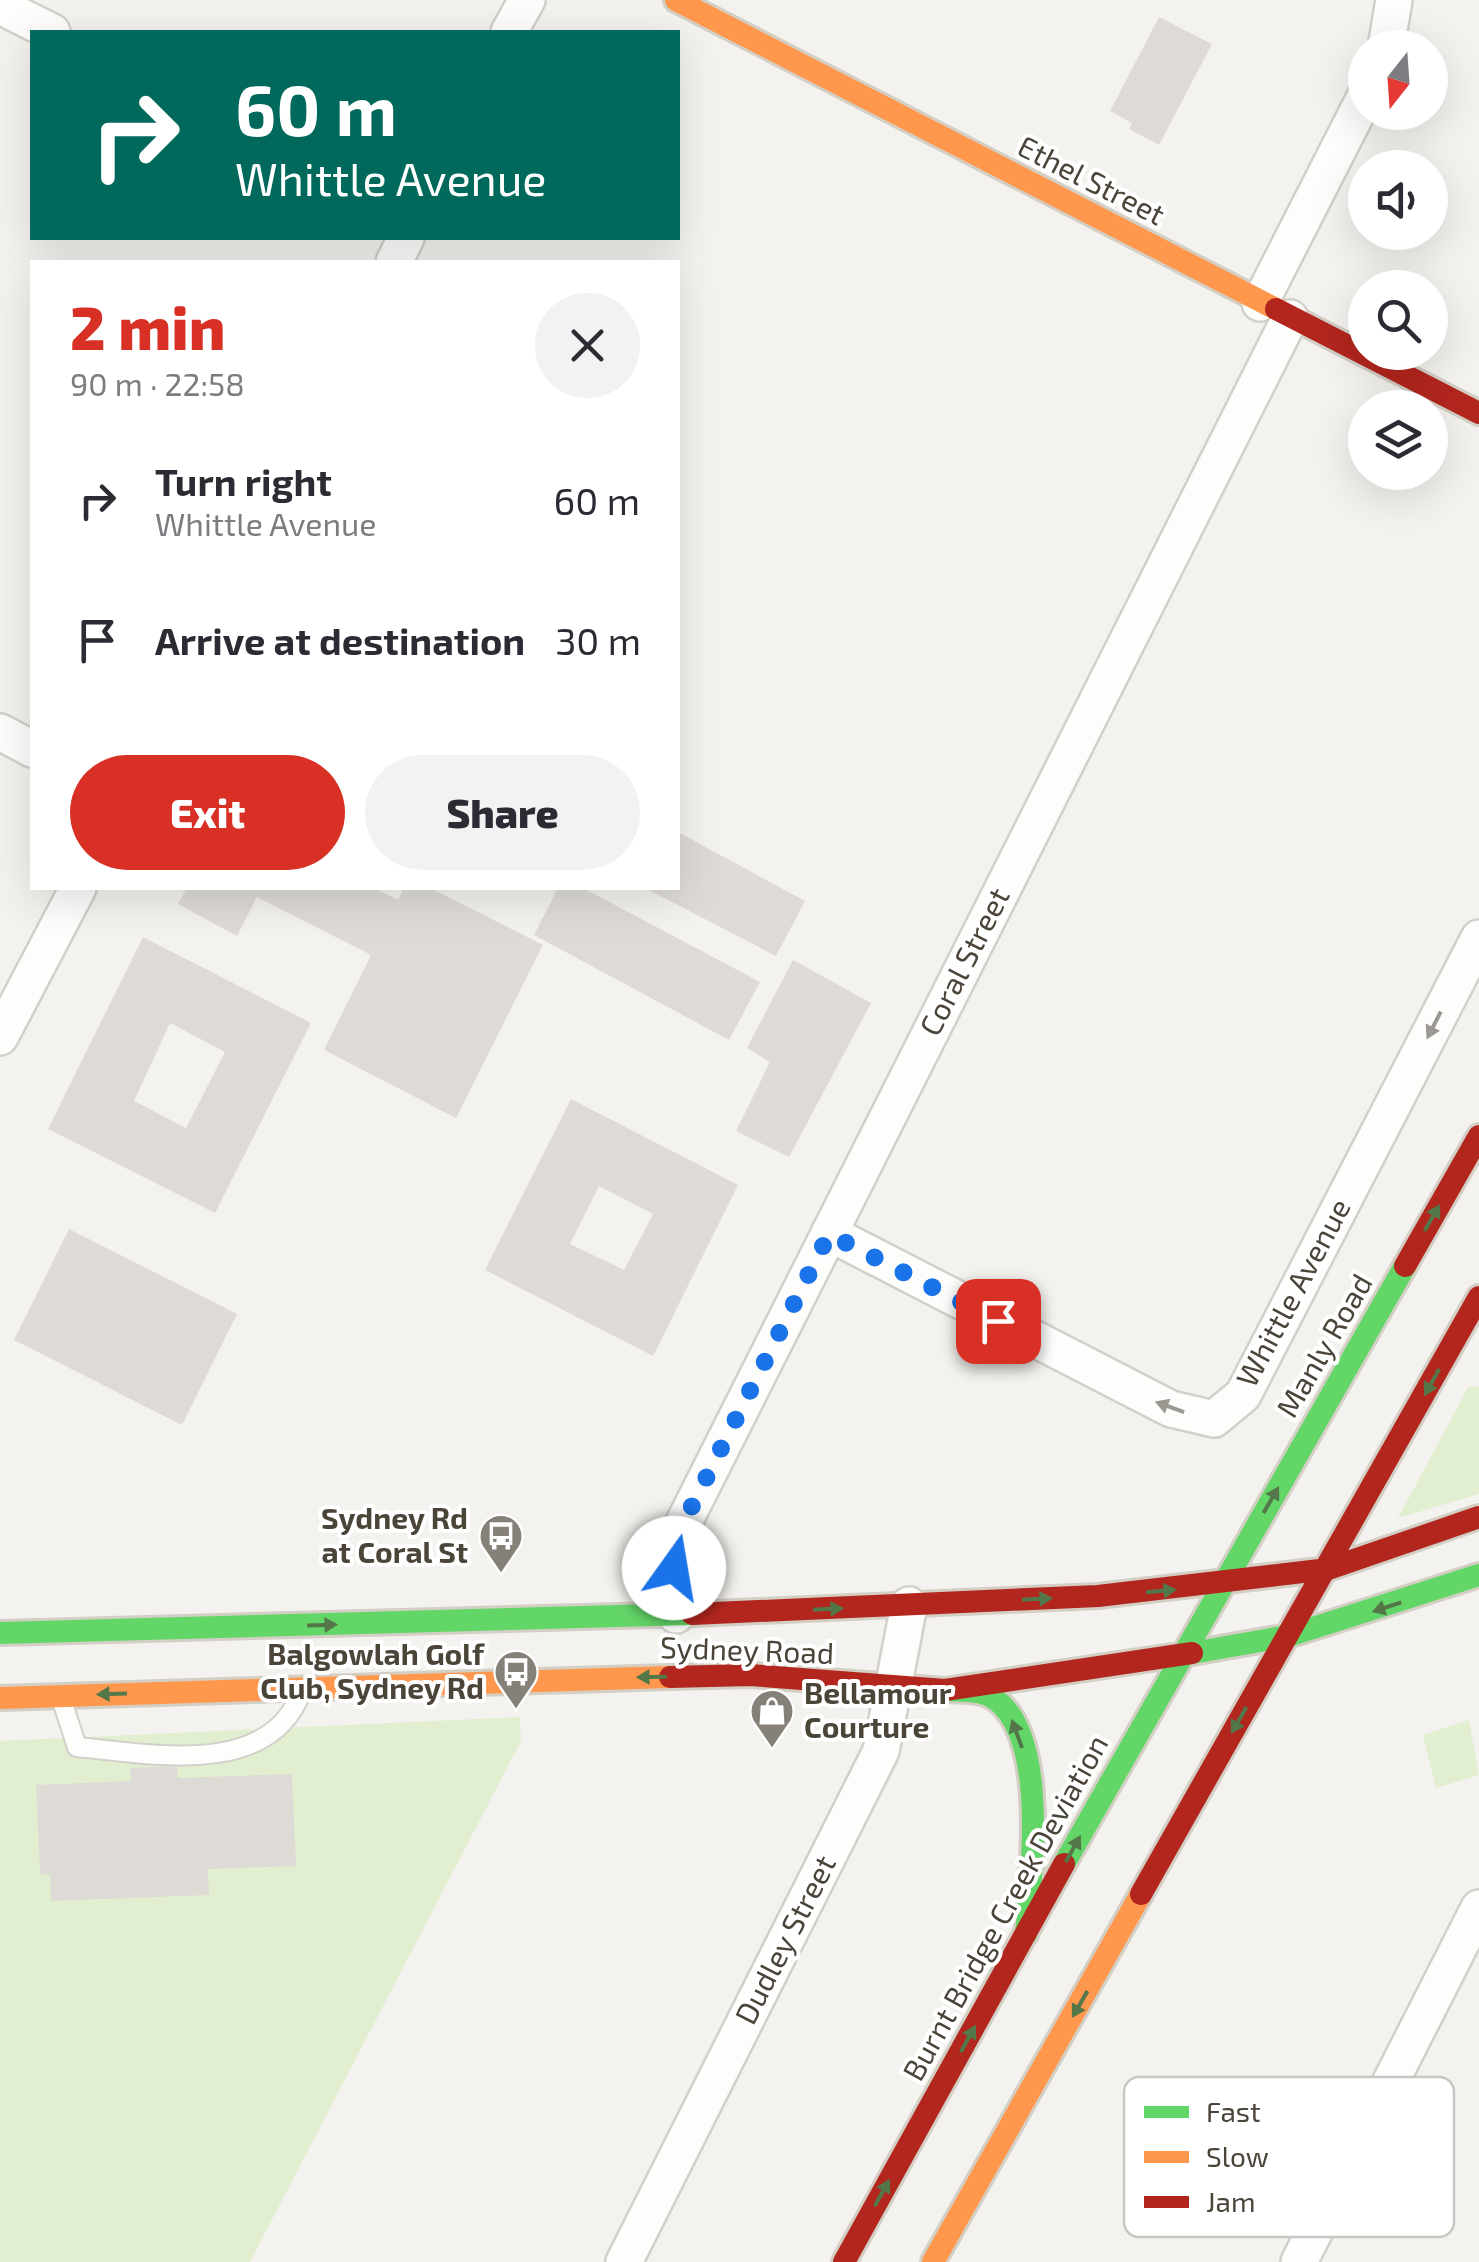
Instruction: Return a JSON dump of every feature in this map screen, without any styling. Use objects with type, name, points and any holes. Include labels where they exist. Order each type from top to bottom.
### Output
[{"type":"main road","name":"Ethel Street","points":[[676,0],[1479,412]]},
{"type":"main road","name":"Manly Road","points":[[1223,1585],[1479,1136]]},
{"type":"main road","points":[[932,2262],[1328,1569],[1479,1296]]},
{"type":"main road","name":"Sydney Road","points":[[0,1634],[676,1615],[1223,1585],[1328,1569],[1479,1517]]},
{"type":"main road","name":"Sydney Road","points":[[0,1698],[303,1685],[750,1675],[946,1690],[1181,1656],[1288,1636],[1479,1575]]},
{"type":"main road","name":"Burnt Bridge Creek Deviation","points":[[844,2262],[1223,1585]]},
{"type":"main road","points":[[946,1690],[989,1695],[1009,1713],[1022,1740],[1034,1824],[1026,1934]]},
{"type":"street","points":[[510,30],[528,0]]},
{"type":"street","points":[[1389,30],[1394,0]]},
{"type":"street","points":[[0,6],[48,30]]},
{"type":"street","name":"Coral Street","points":[[676,1615],[674,1568],[680,1530],[829,1234],[1275,310],[1351,130]]},
{"type":"street","points":[[0,732],[30,748]]},
{"type":"street","points":[[0,1037],[77,890]]},
{"type":"street","name":"Whittle Avenue","points":[[829,1234],[1170,1410],[1214,1419],[1243,1395],[1479,938]]},
{"type":"street","name":"Dudley Street","points":[[624,2262],[882,1751],[909,1605]]},
{"type":"street","points":[[1393,2077],[1479,1908]]},
{"type":"street","points":[[1299,2262],[1312,2237]]},
{"type":"lane","points":[[60,1695],[77,1748],[202,1756],[262,1742],[294,1714],[303,1685]]},
{"type":"green space","points":[[1469,1386],[1479,1387],[1479,1494],[1398,1518]]},
{"type":"green space","points":[[520,1717],[521,1741],[250,2262],[0,2262],[0,1741]]},
{"type":"green space","points":[[1469,1720],[1479,1775],[1436,1788],[1423,1735]]},
{"type":"building","points":[[1159,17],[1212,44],[1159,145],[1129,129],[1132,123],[1110,111]]},
{"type":"building","points":[[680,833],[805,901],[776,956],[649,890],[680,890]]},
{"type":"building","points":[[186,890],[378,890],[398,900],[403,890],[434,890],[543,945],[456,1118],[324,1050],[371,955],[257,897],[237,936],[178,904]]},
{"type":"building","points":[[557,890],[587,890],[760,982],[729,1040],[534,935]]},
{"type":"building","points":[[143,937],[311,1023],[215,1213],[48,1129]],"holes":[[[170,1023],[225,1052],[186,1128],[134,1101]]]},
{"type":"building","points":[[793,960],[871,1003],[789,1157],[736,1131],[770,1062],[747,1048]]},
{"type":"building","points":[[571,1099],[738,1185],[653,1356],[485,1270]],"holes":[[[599,1186],[653,1214],[624,1270],[570,1244]]]},
{"type":"building","points":[[69,1229],[237,1314],[182,1425],[14,1340]]},
{"type":"building","points":[[177,1766],[178,1778],[292,1774],[296,1866],[208,1869],[209,1895],[51,1901],[50,1875],[40,1874],[36,1785],[131,1781],[130,1768]]},
{"type":"traffic: fast","points":[[1064,1864],[1405,1266]]},
{"type":"traffic: fast","points":[[1192,1653],[1288,1636],[1479,1575]]},
{"type":"traffic: fast","points":[[0,1633],[692,1614]]},
{"type":"traffic: fast","points":[[949,1690],[988,1695],[1008,1712],[1021,1737],[1029,1769],[1033,1842],[1026,1934]]},
{"type":"traffic: slow","points":[[676,0],[1276,309]]},
{"type":"traffic: slow","points":[[0,1698],[670,1677]]},
{"type":"traffic: slow","points":[[933,2262],[1141,1894]]},
{"type":"traffic: jam","points":[[1276,309],[1479,413]]},
{"type":"traffic: jam","points":[[1405,1266],[1479,1136]]},
{"type":"traffic: jam","points":[[1141,1894],[1479,1297]]},
{"type":"traffic: jam","points":[[692,1614],[1098,1596],[1328,1569],[1479,1517]]},
{"type":"traffic: jam","points":[[670,1677],[750,1675],[945,1690],[1192,1653]]},
{"type":"traffic: jam","points":[[844,2262],[1064,1864]]},
{"type":"place","name":"Sydney Rd at Coral St","points":[[501,1574]]},
{"type":"place","name":"Balgowlah Golf Club, Sydney Rd","points":[[516,1710]]},
{"type":"place","name":"Bellamour Courture","points":[[772,1749]]},
{"type":"route","points":[[674,1568],[680,1530],[829,1234],[998,1321]]}]
